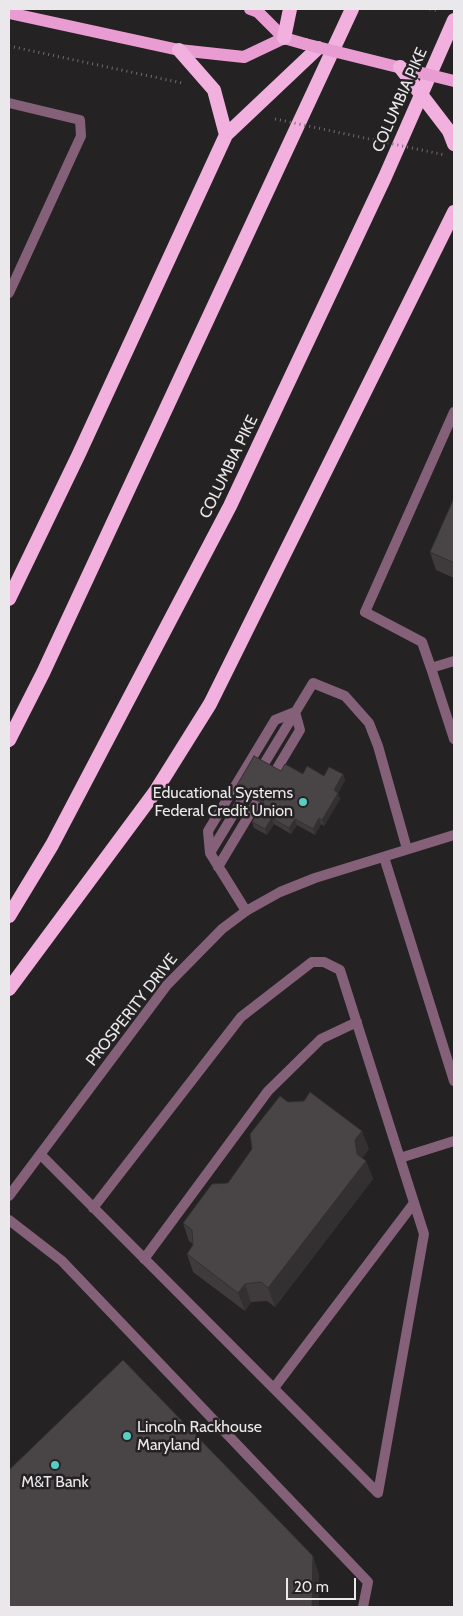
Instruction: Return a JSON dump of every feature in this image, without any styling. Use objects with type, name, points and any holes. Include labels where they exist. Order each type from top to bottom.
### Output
[{"type":"highway","points":[[284,38],[290,9]]},
{"type":"highway","points":[[9,740],[47,664],[352,9]]},
{"type":"highway","name":"COLUMBIA PIKE","points":[[9,916],[52,844],[230,506],[385,177],[454,20]]},
{"type":"highway","points":[[9,599],[78,456],[226,135],[298,66],[311,46]]},
{"type":"highway","points":[[179,50],[214,90],[226,135]]},
{"type":"highway","points":[[400,67],[452,137]]},
{"type":"highway","points":[[9,989],[155,792],[210,704],[454,212]]},
{"type":"main road","points":[[250,9],[258,12],[284,38],[453,79]]},
{"type":"main road","points":[[9,13],[179,50],[244,57],[284,38]]},
{"type":"street","points":[[9,103],[80,120],[81,136],[9,293]]},
{"type":"street","points":[[454,412],[365,612],[422,642],[454,739]]},
{"type":"street","points":[[431,668],[454,661]]},
{"type":"street","points":[[246,911],[210,853],[313,683],[345,696],[369,723],[378,746],[407,849]]},
{"type":"street","points":[[218,867],[300,730],[295,712]]},
{"type":"street","name":"PROSPERITY DRIVE","points":[[9,1196],[167,985],[216,935],[246,911],[280,892],[315,878],[454,835]]},
{"type":"street","points":[[384,857],[454,1081]]},
{"type":"street","points":[[40,1155],[93,1208],[144,1259],[378,1492],[424,1234],[340,970],[324,962],[312,962],[241,1017],[93,1208]]},
{"type":"street","points":[[144,1259],[268,1091],[321,1039],[357,1022]]},
{"type":"street","points":[[400,1158],[454,1141]]},
{"type":"street","points":[[274,1388],[414,1203]]},
{"type":"street","points":[[9,1220],[62,1261],[368,1582],[363,1607]]},
{"type":"path","points":[[9,46],[191,85]]},
{"type":"path","points":[[275,119],[445,156]]},
{"type":"building","points":[[454,498],[454,563],[430,552]]},
{"type":"building","name":"Educational Systems Federal Credit Union","points":[[254,756],[281,771],[285,764],[303,774],[307,766],[324,776],[329,767],[343,774],[334,790],[338,793],[322,820],[319,818],[313,829],[295,819],[289,828],[272,818],[265,829],[252,822],[264,801],[237,785]]},
{"type":"building","points":[[310,1092],[362,1131],[355,1140],[357,1154],[366,1161],[268,1288],[261,1282],[245,1284],[238,1293],[187,1254],[193,1245],[192,1230],[183,1223],[212,1184],[228,1183],[252,1149],[250,1134],[280,1096],[288,1102],[304,1101]]},
{"type":"building","name":"Lincoln Rackhouse Maryland","points":[[123,1360],[313,1556],[312,1607],[9,1607],[9,1470]]},
{"type":"place","name":"Educational Systems Federal Credit Union","points":[[303,802]]},
{"type":"place","name":"Lincoln Rackhouse Maryland","points":[[127,1436]]},
{"type":"place","name":"M&T Bank","points":[[55,1465]]}]
